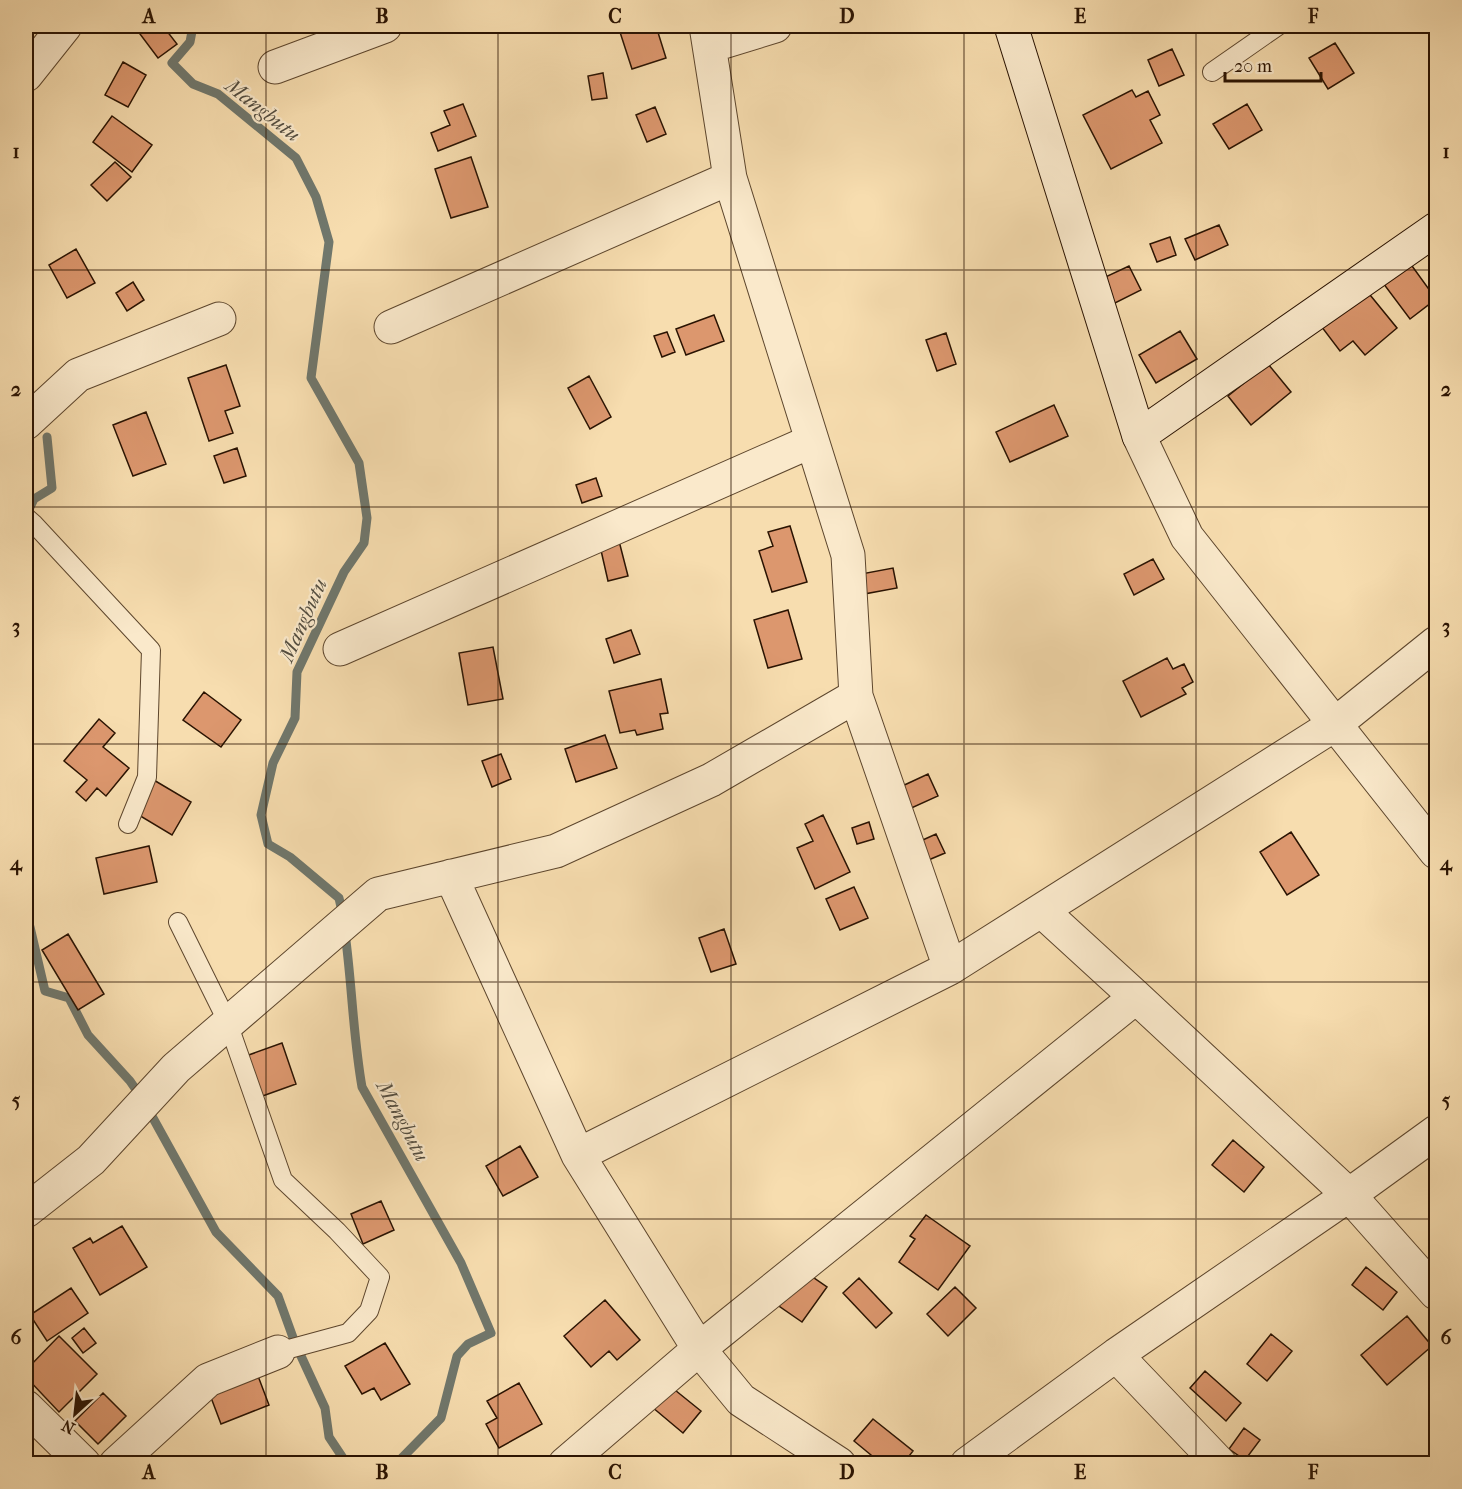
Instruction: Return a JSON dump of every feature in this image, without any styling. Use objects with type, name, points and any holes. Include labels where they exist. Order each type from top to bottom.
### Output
[{"type":"street","points":[[275,67],[385,26]]},
{"type":"street","points":[[775,26],[708,36],[730,178],[848,555],[856,696],[950,968]]},
{"type":"street","points":[[1011,26],[1139,436],[1187,537],[1437,852]]},
{"type":"street","points":[[26,75],[62,27]]},
{"type":"street","points":[[391,327],[730,178]]},
{"type":"street","points":[[1139,436],[1437,229]]},
{"type":"street","points":[[26,423],[78,375],[219,319]]},
{"type":"street","points":[[340,649],[812,441]]},
{"type":"street","points":[[578,1155],[950,968],[1334,725],[1437,643]]},
{"type":"street","points":[[26,1211],[91,1160],[176,1068],[378,894],[556,851],[711,780],[856,696]]},
{"type":"street","points":[[451,876],[578,1155],[699,1349],[741,1400],[839,1464]]},
{"type":"street","points":[[1042,911],[1137,996],[1349,1195],[1437,1293]]},
{"type":"street","points":[[565,1464],[699,1349],[1137,996]]},
{"type":"street","points":[[967,1464],[1116,1355],[1437,1132]]},
{"type":"street","points":[[116,1464],[208,1380],[278,1352]]},
{"type":"street","points":[[1116,1355],[1220,1464]]},
{"type":"street","points":[[26,1407],[84,1464]]},
{"type":"lane","points":[[1212,72],[1278,26]]},
{"type":"lane","points":[[30,521],[151,650],[147,777],[128,824]]},
{"type":"lane","points":[[178,922],[228,1023],[283,1180],[338,1231],[380,1277],[369,1311],[348,1333],[278,1352]]},
{"type":"building","points":[[134,26],[163,26],[177,44],[158,58]]},
{"type":"building","points":[[618,26],[656,26],[666,58],[632,69]]},
{"type":"building","points":[[1335,43],[1354,73],[1328,89],[1309,58]]},
{"type":"building","points":[[1172,49],[1184,75],[1159,86],[1148,60]]},
{"type":"building","points":[[123,62],[146,75],[128,107],[105,95]]},
{"type":"building","points":[[603,73],[607,98],[592,100],[588,76]]},
{"type":"building","points":[[1132,90],[1136,97],[1148,91],[1160,115],[1150,120],[1162,143],[1111,169],[1083,115]]},
{"type":"building","points":[[463,104],[476,136],[438,151],[431,133],[450,125],[444,111]]},
{"type":"building","points":[[1247,104],[1262,130],[1229,149],[1213,124]]},
{"type":"building","points":[[655,107],[666,134],[647,142],[636,115]]},
{"type":"building","points":[[112,116],[152,145],[132,172],[93,142]]},
{"type":"building","points":[[471,157],[488,207],[451,218],[435,169]]},
{"type":"building","points":[[115,162],[131,177],[107,201],[91,185]]},
{"type":"building","points":[[1219,225],[1228,245],[1195,260],[1185,239]]},
{"type":"building","points":[[1170,237],[1176,255],[1157,262],[1150,244]]},
{"type":"building","points":[[76,249],[95,283],[67,298],[49,265]]},
{"type":"building","points":[[1407,259],[1436,299],[1410,319],[1380,279]]},
{"type":"building","points":[[1129,266],[1141,290],[1113,304],[1101,279]]},
{"type":"building","points":[[133,282],[144,300],[127,311],[116,293]]},
{"type":"building","points":[[1366,290],[1397,328],[1365,355],[1353,341],[1340,351],[1321,326]]},
{"type":"building","points":[[714,315],[724,341],[686,355],[676,329]]},
{"type":"building","points":[[1180,331],[1197,359],[1156,383],[1139,355]]},
{"type":"building","points":[[667,332],[675,352],[662,357],[654,336]]},
{"type":"building","points":[[946,333],[956,364],[937,371],[926,340]]},
{"type":"building","points":[[1268,364],[1291,392],[1251,425],[1228,396]]},
{"type":"building","points":[[226,365],[240,406],[225,411],[233,433],[209,441],[188,378]]},
{"type":"building","points":[[589,376],[611,417],[590,429],[568,388]]},
{"type":"building","points":[[1054,405],[1068,436],[1010,462],[996,432]]},
{"type":"building","points":[[146,412],[166,464],[133,476],[113,425]]},
{"type":"building","points":[[237,448],[246,476],[224,483],[214,456]]},
{"type":"building","points":[[596,478],[602,496],[582,503],[576,485]]},
{"type":"building","points":[[790,526],[807,582],[772,592],[759,551],[773,546],[768,532]]},
{"type":"building","points":[[619,541],[628,576],[608,581],[600,546]]},
{"type":"building","points":[[1153,559],[1164,579],[1134,595],[1124,574]]},
{"type":"building","points":[[893,568],[897,588],[864,594],[861,574]]},
{"type":"building","points":[[788,610],[802,659],[768,668],[754,620]]},
{"type":"building","points":[[631,630],[640,654],[614,663],[606,639]]},
{"type":"building","points":[[493,647],[503,699],[468,705],[459,653]]},
{"type":"building","points":[[1167,658],[1173,669],[1184,664],[1193,682],[1182,688],[1186,694],[1141,717],[1123,681]]},
{"type":"building","points":[[661,679],[668,713],[660,714],[663,729],[637,735],[635,730],[620,733],[609,691]]},
{"type":"building","points":[[204,692],[241,720],[221,747],[183,720]]},
{"type":"building","points":[[99,719],[115,733],[103,747],[129,768],[106,796],[97,788],[86,801],[76,792],[87,780],[64,761]]},
{"type":"building","points":[[605,735],[617,768],[576,782],[565,749]]},
{"type":"building","points":[[501,754],[511,779],[492,787],[482,761]]},
{"type":"building","points":[[928,774],[938,796],[907,810],[898,788]]},
{"type":"building","points":[[147,776],[191,802],[172,835],[127,808]]},
{"type":"building","points":[[823,815],[850,872],[815,889],[797,848],[813,841],[805,824]]},
{"type":"building","points":[[869,822],[874,839],[857,844],[852,828]]},
{"type":"building","points":[[1291,832],[1319,875],[1287,895],[1260,852]]},
{"type":"building","points":[[936,834],[945,853],[912,867],[905,848]]},
{"type":"building","points":[[149,846],[157,882],[104,894],[96,858]]},
{"type":"building","points":[[854,887],[868,918],[840,930],[826,899]]},
{"type":"building","points":[[724,929],[736,964],[711,972],[699,938]]},
{"type":"building","points":[[68,934],[104,994],[78,1010],[42,950]]},
{"type":"building","points":[[282,1043],[296,1084],[257,1098],[243,1057]]},
{"type":"building","points":[[1233,1140],[1264,1167],[1244,1192],[1212,1165]]},
{"type":"building","points":[[520,1146],[538,1177],[503,1196],[486,1166]]},
{"type":"building","points":[[381,1201],[394,1230],[363,1244],[351,1214]]},
{"type":"building","points":[[926,1215],[970,1246],[938,1290],[899,1262],[915,1239],[910,1236]]},
{"type":"building","points":[[122,1226],[147,1267],[100,1295],[73,1248],[90,1238],[93,1243]]},
{"type":"building","points":[[1366,1267],[1397,1292],[1383,1310],[1352,1285]]},
{"type":"building","points":[[801,1269],[827,1287],[802,1322],[776,1304]]},
{"type":"building","points":[[859,1278],[892,1313],[876,1328],[843,1293]]},
{"type":"building","points":[[955,1287],[976,1308],[948,1336],[927,1314]]},
{"type":"building","points":[[71,1288],[88,1313],[47,1341],[30,1315]]},
{"type":"building","points":[[605,1300],[640,1340],[617,1360],[609,1351],[591,1367],[564,1336]]},
{"type":"building","points":[[1407,1316],[1432,1346],[1387,1385],[1361,1355]]},
{"type":"building","points":[[84,1328],[96,1343],[83,1353],[72,1338]]},
{"type":"building","points":[[1271,1334],[1292,1351],[1267,1381],[1247,1364]]},
{"type":"building","points":[[59,1336],[97,1374],[59,1412],[26,1377],[26,1370]]},
{"type":"building","points":[[385,1343],[410,1384],[381,1400],[374,1388],[362,1394],[345,1366]]},
{"type":"building","points":[[255,1368],[269,1405],[221,1424],[207,1387]]},
{"type":"building","points":[[1205,1371],[1241,1403],[1226,1421],[1190,1388]]},
{"type":"building","points":[[519,1383],[542,1424],[499,1448],[486,1424],[497,1418],[487,1401]]},
{"type":"building","points":[[670,1386],[701,1411],[683,1433],[652,1407]]},
{"type":"building","points":[[103,1393],[126,1416],[98,1444],[75,1421]]},
{"type":"building","points":[[873,1419],[913,1451],[903,1464],[882,1464],[854,1441]]},
{"type":"building","points":[[1244,1428],[1260,1440],[1245,1460],[1229,1449]]},
{"type":"waterway","name":"Mangbutu","points":[[193,26],[190,42],[172,63],[193,84],[218,94],[296,158],[316,197],[329,242],[311,378],[359,463],[367,518],[364,543],[344,572],[297,672],[295,718],[273,763],[261,815],[268,844],[290,857],[339,898],[343,916]]},
{"type":"waterway","points":[[26,515],[34,499],[52,488],[47,437]]},
{"type":"waterway","points":[[26,916],[45,991],[69,998],[88,1035],[130,1081],[141,1097]]},
{"type":"waterway","name":"Mangbutu","points":[[345,933],[362,1087],[461,1263],[491,1333],[468,1344],[457,1356],[441,1418],[396,1464]]},
{"type":"waterway","points":[[148,1109],[216,1232],[278,1296],[295,1343],[325,1408],[329,1437],[347,1464]]}]
